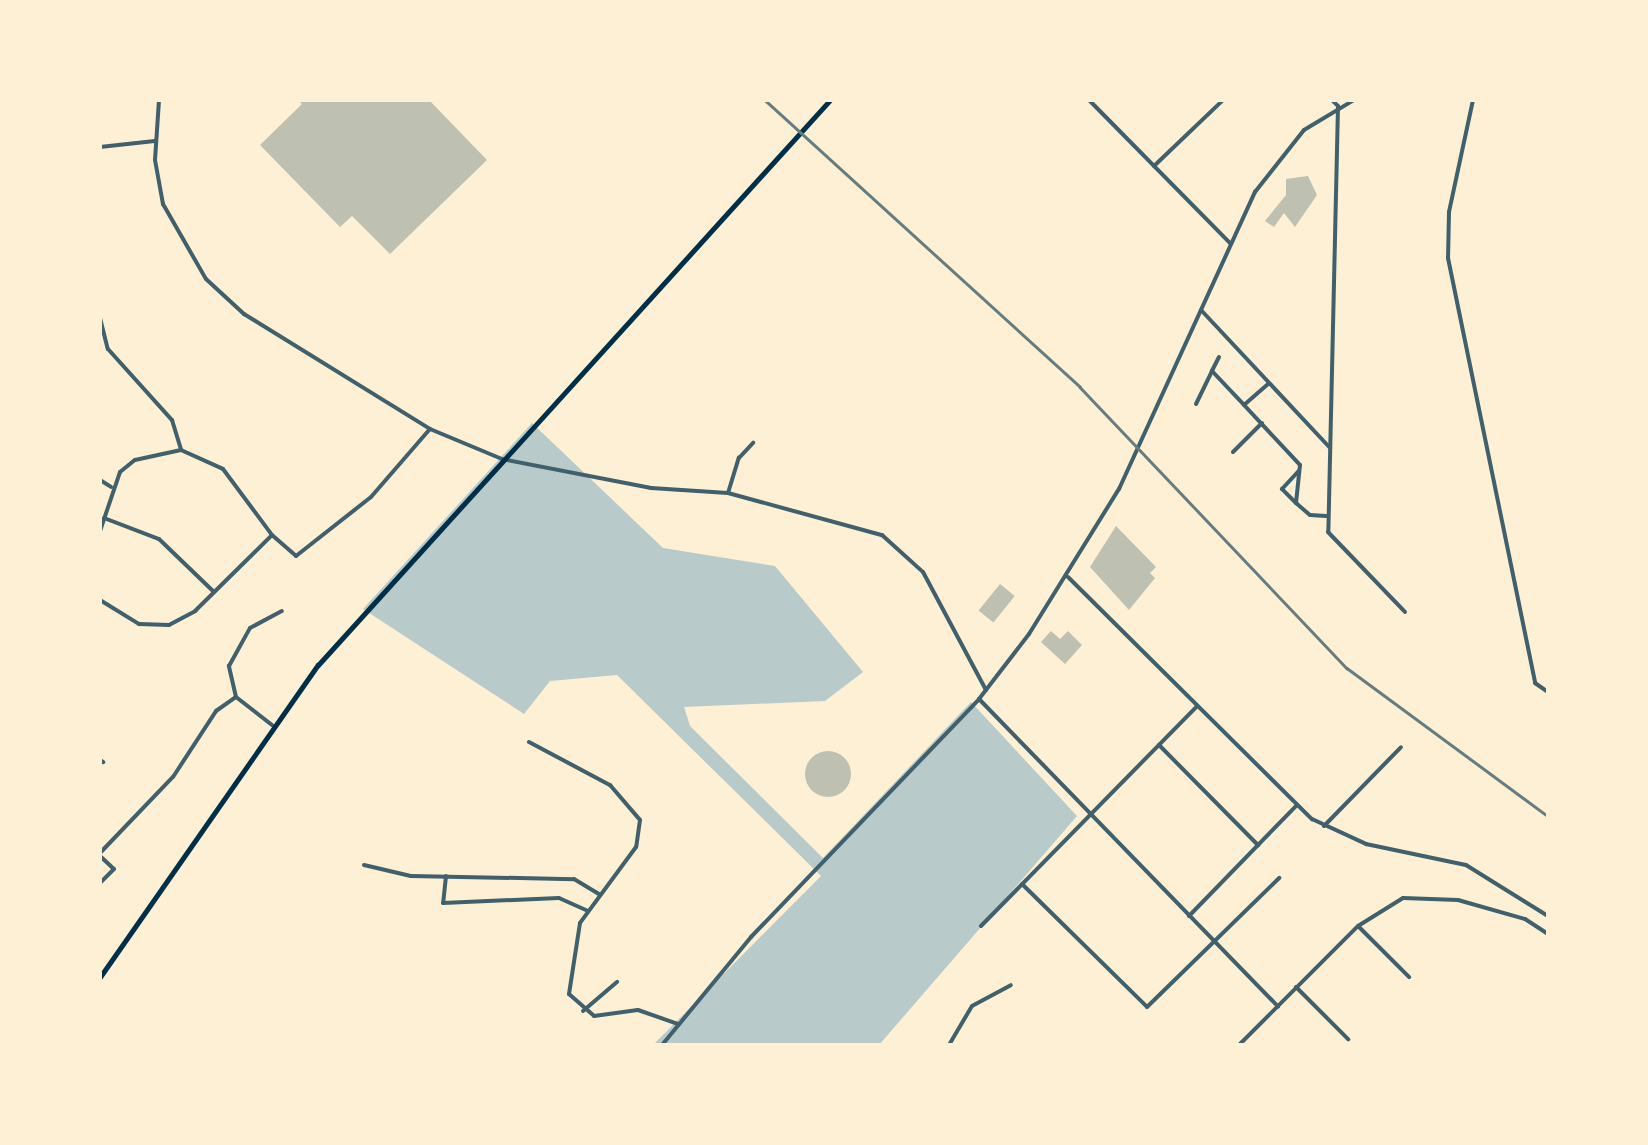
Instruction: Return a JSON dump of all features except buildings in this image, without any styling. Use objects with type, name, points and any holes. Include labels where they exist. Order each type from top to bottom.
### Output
[{"type":"main road","points":[[100,977],[272,725],[361,613],[830,100]]},
{"type":"street","points":[[159,100],[156,141],[164,204],[216,292],[430,429],[502,459],[651,488],[728,493],[793,515],[865,528],[897,544],[923,572],[986,690]]},
{"type":"street","points":[[1089,100],[1231,244]]},
{"type":"street","points":[[1210,100],[1216,107]]},
{"type":"street","points":[[1154,166],[1223,100]]},
{"type":"street","points":[[1332,100],[1338,106],[1330,538],[1405,612]]},
{"type":"street","points":[[662,1045],[751,937],[979,700],[1068,577],[1130,465],[1231,244],[1276,160],[1338,106],[1354,100]]},
{"type":"street","points":[[1473,100],[1449,212],[1448,258],[1535,683],[1548,692]]},
{"type":"street","points":[[100,147],[156,141]]},
{"type":"street","points":[[1201,310],[1330,448]]},
{"type":"street","points":[[100,318],[108,349],[172,420],[181,450]]},
{"type":"street","points":[[1196,404],[1219,357]]},
{"type":"street","points":[[1212,371],[1296,459],[1296,503]]},
{"type":"street","points":[[1244,405],[1269,383]]},
{"type":"street","points":[[1233,452],[1262,424]]},
{"type":"street","points":[[100,532],[111,487],[135,460],[181,450],[222,469],[272,536],[296,556],[371,497],[430,429]]},
{"type":"street","points":[[728,493],[739,458],[754,443]]},
{"type":"street","points":[[1299,471],[1282,489],[1310,516],[1328,516]]},
{"type":"street","points":[[100,480],[111,487]]},
{"type":"street","points":[[104,518],[158,540],[214,592]]},
{"type":"street","points":[[100,600],[152,626],[184,618],[272,536]]},
{"type":"street","points":[[1068,577],[1296,806],[1324,826],[1366,844],[1450,858],[1548,916]]},
{"type":"street","points":[[272,725],[236,697],[232,656],[250,628],[282,612]]},
{"type":"street","points":[[100,883],[114,868],[100,854],[173,777],[216,711],[236,697]]},
{"type":"street","points":[[979,700],[1278,1006]]},
{"type":"street","points":[[981,926],[1196,706]]},
{"type":"street","points":[[528,742],[610,785],[640,820],[636,847],[586,910],[568,984],[583,1011],[594,1016],[638,1010],[678,1024]]},
{"type":"street","points":[[1158,744],[1258,844]]},
{"type":"street","points":[[1324,826],[1401,747]]},
{"type":"street","points":[[1189,916],[1296,806]]},
{"type":"street","points":[[364,865],[446,876],[574,879],[599,894]]},
{"type":"street","points":[[446,876],[444,903],[558,898],[586,910]]},
{"type":"street","points":[[1022,884],[1144,1007],[1159,998],[1279,878]]},
{"type":"street","points":[[1239,1045],[1358,926],[1390,903],[1421,896],[1524,919],[1548,934]]},
{"type":"street","points":[[1524,919],[1534,907]]},
{"type":"street","points":[[1358,926],[1409,977]]},
{"type":"street","points":[[583,1011],[616,982]]},
{"type":"street","points":[[950,1045],[972,1006],[1012,985]]},
{"type":"street","points":[[1296,986],[1348,1039]]},
{"type":"shaded area","points":[[532,423],[663,548],[775,566],[863,672],[825,701],[684,707],[690,726],[823,858],[971,702],[1077,816],[879,1045],[653,1045],[821,876],[617,675],[550,681],[524,714],[363,609]]},
{"type":"railway","points":[[765,100],[1080,387],[1347,668],[1548,816]]}]
